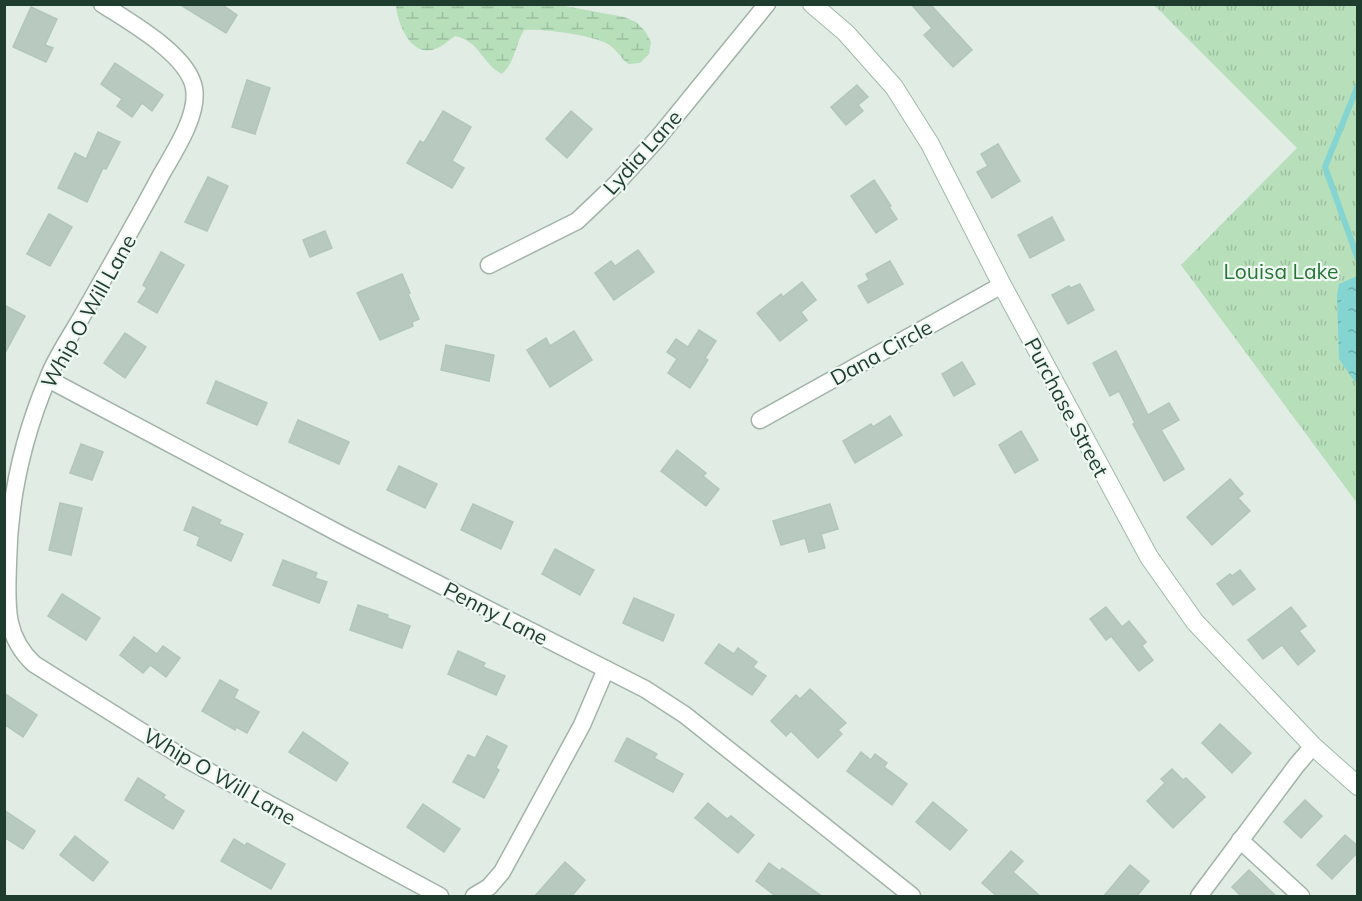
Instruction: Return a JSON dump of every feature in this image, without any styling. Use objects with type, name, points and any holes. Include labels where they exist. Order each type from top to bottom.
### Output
[{"type":"main road","name":"Purchase Street","points":[[812,4],[846,33],[894,87],[930,144],[1002,285],[1149,557],[1196,622],[1313,746],[1358,786]]},
{"type":"street","name":"Whip O Will Lane","points":[[102,4],[171,52],[184,68],[194,86],[195,101],[187,128],[48,379],[26,440],[9,528],[7,594],[12,634],[18,646],[34,664],[184,758],[440,897]]},
{"type":"street","name":"Lydia Lane","points":[[489,265],[577,221],[617,183],[657,139],[767,4]]},
{"type":"street","name":"Dana Circle","points":[[760,420],[1002,285]]},
{"type":"street","name":"Penny Lane","points":[[48,379],[340,534],[645,689],[685,715],[912,897]]},
{"type":"street","points":[[474,897],[489,887],[502,872],[577,734],[606,669]]},
{"type":"street","points":[[1199,897],[1313,746]]},
{"type":"street","points":[[1240,840],[1301,897]]},
{"type":"green space","points":[[396,5],[559,5],[624,17],[636,22],[645,31],[651,42],[649,54],[640,63],[628,64],[611,46],[601,41],[567,33],[524,30],[510,64],[502,74],[489,64],[470,43],[455,36],[435,49],[426,50],[412,44],[402,29]]},
{"type":"green space","name":"Louisa Lake","points":[[1154,5],[1357,5],[1357,503],[1181,265],[1297,148]]},
{"type":"water","name":"Louisa Lake","points":[[1358,276],[1357,385],[1339,359],[1337,295],[1339,284]]},
{"type":"building","points":[[179,4],[221,4],[237,15],[226,33]]},
{"type":"building","points":[[911,4],[930,4],[972,50],[953,67],[924,35],[932,28]]},
{"type":"building","points":[[31,7],[57,19],[45,45],[53,48],[46,62],[13,47]]},
{"type":"building","points":[[115,63],[163,95],[152,111],[142,103],[132,117],[117,106],[122,99],[101,84]]},
{"type":"building","points":[[247,80],[270,88],[255,134],[232,127]]},
{"type":"building","points":[[857,85],[868,97],[858,105],[863,111],[846,125],[831,107]]},
{"type":"building","points":[[443,111],[471,127],[452,161],[464,168],[452,188],[407,163],[420,141],[424,143]]},
{"type":"building","points":[[571,111],[592,129],[567,158],[546,139]]},
{"type":"building","points":[[98,132],[120,142],[106,169],[103,168],[87,202],[58,188],[75,153],[86,159]]},
{"type":"building","points":[[998,144],[1020,181],[992,198],[977,172],[988,166],[981,154]]},
{"type":"building","points":[[208,177],[228,186],[207,231],[185,222]]},
{"type":"building","points":[[874,180],[897,219],[876,233],[851,196]]},
{"type":"building","points":[[49,214],[72,227],[50,266],[27,254]]},
{"type":"building","points":[[1052,217],[1064,240],[1030,258],[1018,235]]},
{"type":"building","points":[[325,231],[332,248],[310,257],[303,240]]},
{"type":"building","points":[[638,250],[654,272],[614,300],[595,273],[611,261],[615,266]]},
{"type":"building","points":[[161,252],[184,265],[157,313],[138,302],[147,288],[143,285]]},
{"type":"building","points":[[890,261],[903,284],[868,303],[858,286],[869,280],[866,274]]},
{"type":"building","points":[[402,274],[419,319],[412,322],[413,326],[380,340],[357,293]]},
{"type":"building","points":[[802,282],[816,300],[801,312],[807,320],[780,341],[757,313],[781,294],[783,297]]},
{"type":"building","points":[[1080,284],[1094,310],[1068,324],[1052,295],[1069,286],[1071,288]]},
{"type":"building","points":[[4,305],[25,316],[4,355]]},
{"type":"building","points":[[699,330],[716,341],[705,358],[708,360],[690,388],[668,373],[677,359],[667,352],[676,339],[688,347]]},
{"type":"building","points":[[574,331],[592,360],[550,387],[527,350],[546,338],[550,346]]},
{"type":"building","points":[[125,333],[146,347],[125,378],[104,363]]},
{"type":"building","points":[[446,345],[494,355],[489,381],[441,370]]},
{"type":"building","points":[[1116,351],[1148,415],[1169,403],[1179,420],[1161,430],[1184,469],[1164,481],[1133,424],[1135,423],[1119,391],[1110,396],[1093,363]]},
{"type":"building","points":[[962,362],[975,384],[954,396],[942,374]]},
{"type":"building","points":[[216,381],[267,403],[257,425],[207,403]]},
{"type":"building","points":[[890,416],[902,435],[855,463],[843,441],[871,424],[873,427]]},
{"type":"building","points":[[298,420],[349,442],[339,464],[289,442]]},
{"type":"building","points":[[1021,431],[1038,460],[1015,473],[999,445]]},
{"type":"building","points":[[81,444],[103,452],[92,480],[70,473]]},
{"type":"building","points":[[677,450],[706,473],[703,476],[719,489],[706,506],[661,471]]},
{"type":"building","points":[[399,466],[437,484],[425,508],[387,490]]},
{"type":"building","points":[[1230,479],[1243,494],[1238,498],[1250,511],[1212,545],[1187,517]]},
{"type":"building","points":[[60,503],[82,508],[71,555],[49,550]]},
{"type":"building","points":[[473,504],[513,522],[501,549],[461,530]]},
{"type":"building","points":[[830,504],[838,529],[821,534],[825,548],[809,552],[805,538],[781,545],[773,521]]},
{"type":"building","points":[[193,507],[221,520],[219,524],[243,534],[231,561],[197,545],[200,537],[184,530]]},
{"type":"building","points":[[555,549],[594,570],[580,595],[542,574]]},
{"type":"building","points":[[283,560],[317,573],[315,578],[327,582],[319,603],[273,585]]},
{"type":"building","points":[[1240,570],[1255,589],[1233,605],[1217,584]]},
{"type":"building","points":[[62,594],[100,618],[86,640],[48,616]]},
{"type":"building","points":[[634,598],[674,615],[663,641],[623,623]]},
{"type":"building","points":[[358,605],[388,615],[387,618],[410,626],[402,648],[350,630]]},
{"type":"building","points":[[1106,607],[1122,627],[1129,621],[1146,642],[1142,646],[1153,660],[1139,671],[1111,636],[1106,640],[1090,619]]},
{"type":"building","points":[[1291,607],[1306,626],[1299,631],[1315,651],[1298,665],[1282,645],[1263,659],[1248,640]]},
{"type":"building","points":[[134,637],[157,654],[163,646],[180,658],[166,677],[150,665],[143,673],[120,655]]},
{"type":"building","points":[[719,644],[734,654],[738,648],[757,662],[753,667],[766,676],[752,695],[705,663]]},
{"type":"building","points":[[458,651],[485,663],[483,667],[505,676],[496,695],[448,674]]},
{"type":"building","points":[[220,680],[238,690],[234,698],[259,712],[247,733],[236,727],[235,730],[202,711]]},
{"type":"building","points":[[810,689],[846,723],[838,730],[842,734],[818,758],[791,731],[786,736],[771,721],[796,695],[800,699]]},
{"type":"building","points":[[4,693],[37,715],[23,737],[4,724]]},
{"type":"building","points":[[1220,724],[1251,753],[1232,773],[1202,743]]},
{"type":"building","points":[[303,732],[348,763],[336,781],[289,752]]},
{"type":"building","points":[[487,736],[507,746],[496,768],[499,770],[484,798],[453,782],[468,755],[475,758]]},
{"type":"building","points":[[627,738],[657,754],[654,758],[683,774],[673,792],[615,761]]},
{"type":"building","points":[[861,752],[871,760],[875,754],[887,763],[884,767],[907,784],[892,805],[847,771]]},
{"type":"building","points":[[1172,769],[1183,780],[1186,778],[1205,797],[1173,828],[1147,801],[1165,783],[1161,779]]},
{"type":"building","points":[[138,778],[165,795],[163,798],[184,811],[173,829],[125,800]]},
{"type":"building","points":[[1305,800],[1322,816],[1301,838],[1284,822]]},
{"type":"building","points":[[933,802],[967,830],[950,850],[916,822]]},
{"type":"building","points":[[708,803],[727,819],[731,816],[754,835],[738,853],[695,818]]},
{"type":"building","points":[[423,804],[460,829],[444,852],[407,827]]},
{"type":"building","points":[[4,810],[35,831],[23,849],[4,837]]},
{"type":"building","points":[[1345,835],[1358,846],[1358,852],[1332,879],[1317,865]]},
{"type":"building","points":[[75,836],[108,862],[93,881],[60,855]]},
{"type":"building","points":[[234,839],[245,846],[247,843],[285,864],[271,889],[221,861]]},
{"type":"building","points":[[1011,851],[1023,861],[1013,872],[1041,897],[998,897],[982,883]]},
{"type":"building","points":[[565,862],[585,880],[571,897],[534,897]]},
{"type":"building","points":[[769,863],[780,871],[782,868],[823,897],[777,897],[756,881]]},
{"type":"building","points":[[1130,865],[1149,881],[1136,897],[1103,897]]},
{"type":"building","points":[[1249,870],[1277,897],[1242,897],[1232,887]]},
{"type":"waterway","points":[[1358,85],[1325,167],[1358,259]]}]
